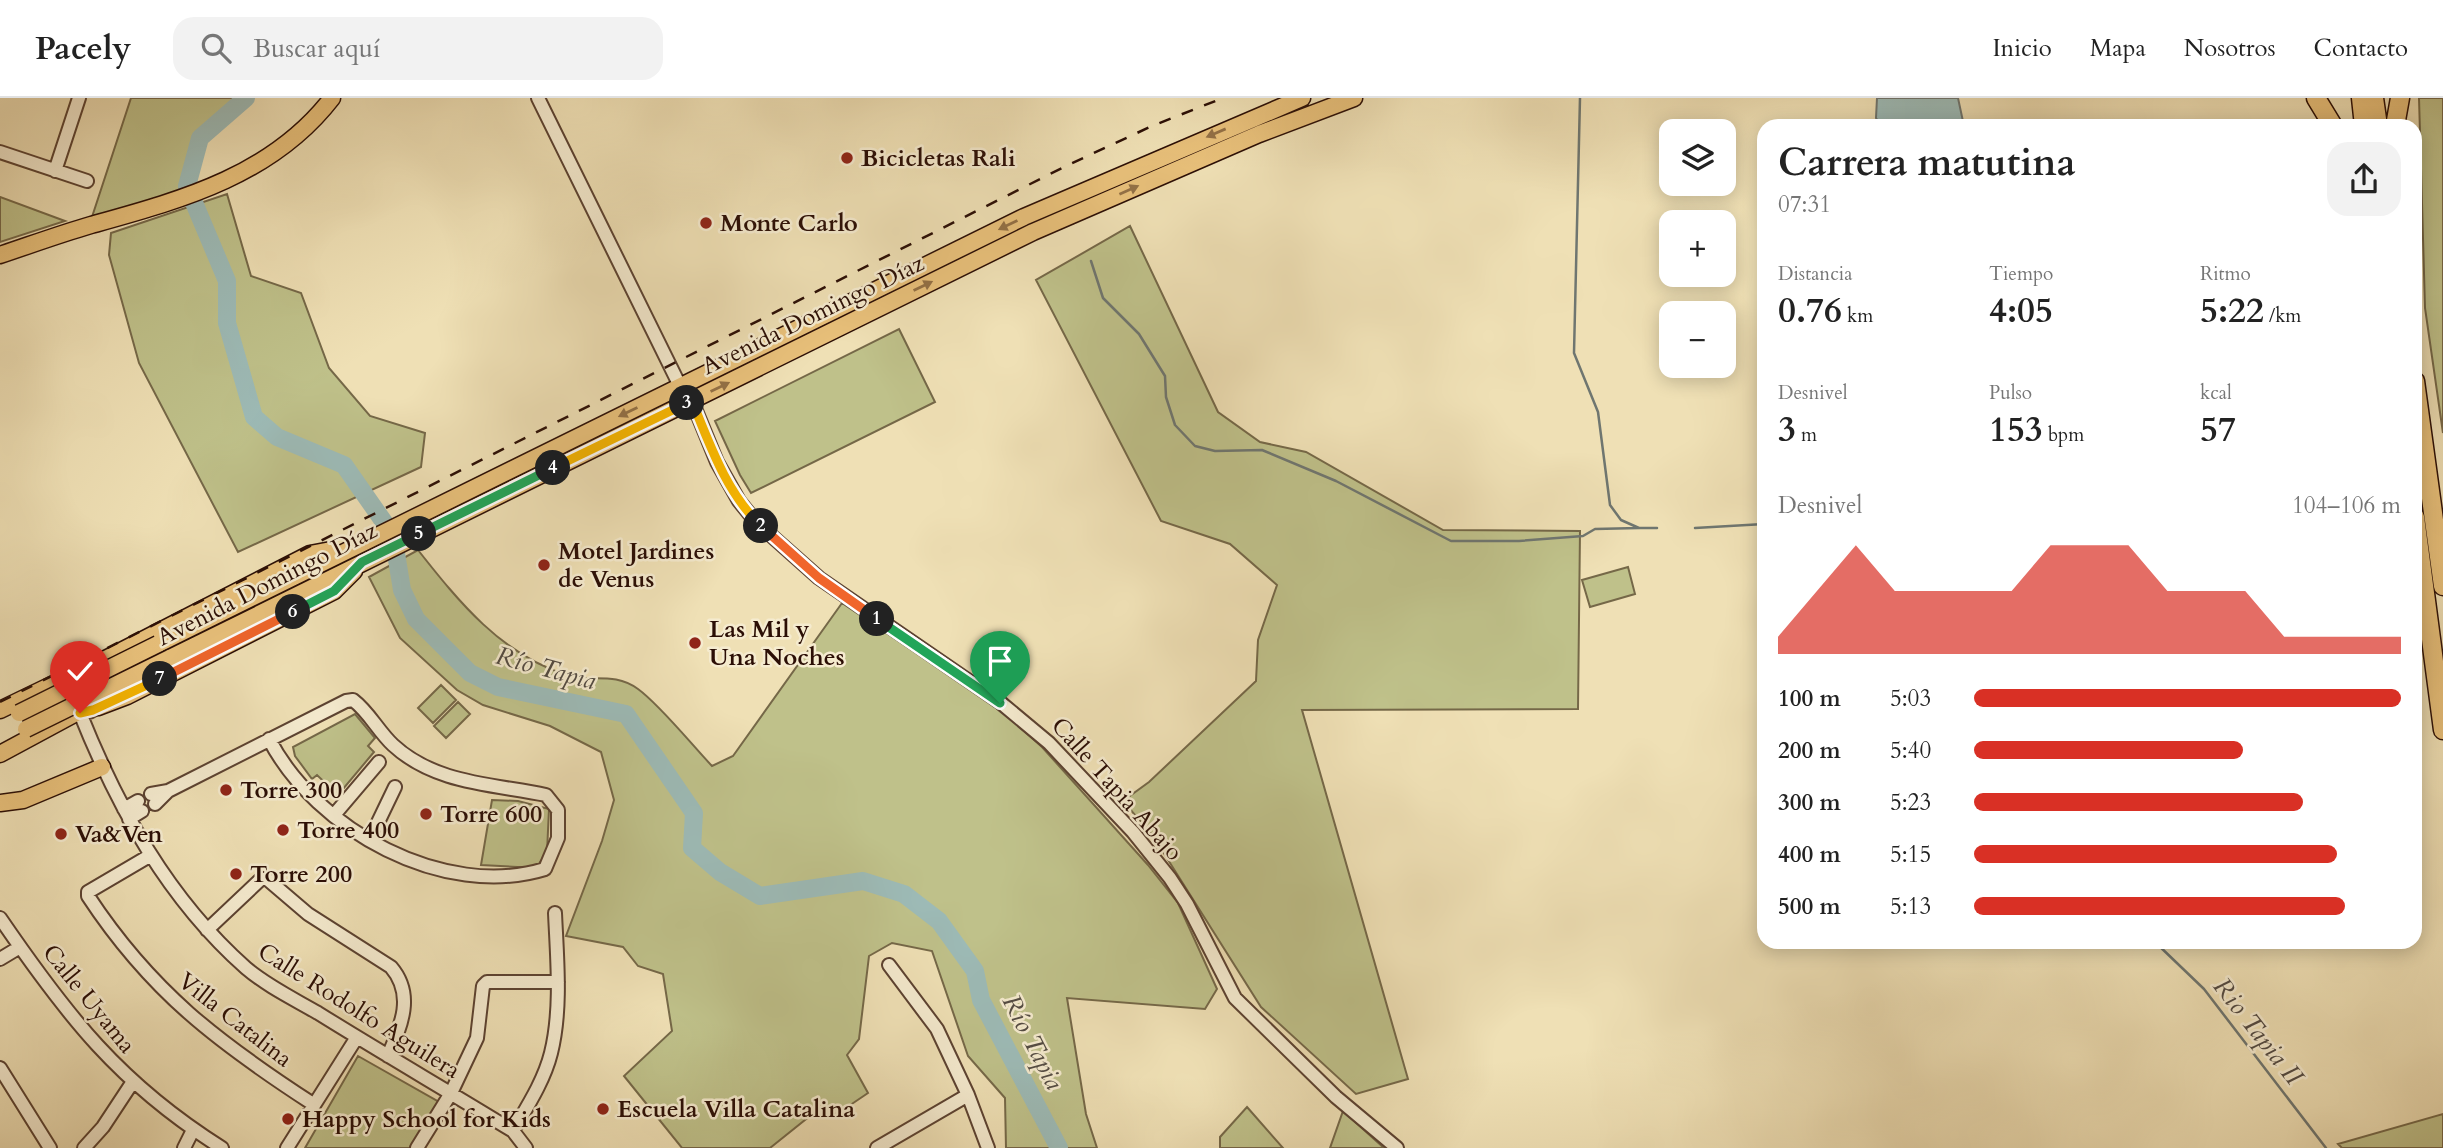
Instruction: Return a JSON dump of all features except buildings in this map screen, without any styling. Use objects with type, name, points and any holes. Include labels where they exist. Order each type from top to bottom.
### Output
[{"type":"highway","points":[[2316,98],[2329,119]]},
{"type":"highway","points":[[2361,98],[2363,119]]},
{"type":"highway","points":[[2374,98],[2377,119]]},
{"type":"highway","points":[[2396,119],[2400,98]]},
{"type":"highway","points":[[2422,432],[2443,586]]},
{"type":"highway","points":[[2422,570],[2443,730]]},
{"type":"main road","points":[[0,255],[64,233],[169,204],[214,187],[254,167],[279,150],[332,98]]},
{"type":"main road","name":"Avenida Domingo Díaz","points":[[0,722],[408,518],[1024,217],[1302,98]]},
{"type":"main road","name":"Avenida Domingo Díaz","points":[[0,743],[1032,232],[1259,134],[1354,98]]},
{"type":"main road","points":[[86,668],[310,554],[357,544]]},
{"type":"main road","points":[[98,707],[127,696],[334,591],[365,561]]},
{"type":"main road","points":[[0,710],[62,680]]},
{"type":"main road","points":[[0,754],[79,713]]},
{"type":"main road","points":[[0,803],[23,800],[102,767]]},
{"type":"street","points":[[55,171],[79,98]]},
{"type":"street","points":[[538,98],[680,386]]},
{"type":"street","points":[[0,152],[87,181]]},
{"type":"street","name":"Calle Tapia Abajo","points":[[692,401],[717,462],[739,501],[756,522],[819,578],[1009,708],[1049,743],[1133,832],[1170,878],[1187,904],[1235,998],[1336,1097],[1397,1148]]},
{"type":"street","points":[[86,668],[100,677],[104,684],[103,700],[98,707],[79,713],[64,704],[61,696],[62,680],[75,670],[86,668]]},
{"type":"street","points":[[153,799],[269,738],[353,700],[393,744],[437,773],[468,783],[546,795],[558,810],[558,838],[545,869],[518,877],[480,877],[424,864],[370,839],[334,815],[290,772],[269,738]]},
{"type":"street","name":"Calle Rodolfo Aguilera","points":[[79,713],[102,767],[151,855],[207,930],[248,970],[513,1131],[526,1148]]},
{"type":"street","points":[[334,815],[379,762]]},
{"type":"street","points":[[370,839],[395,787]]},
{"type":"street","points":[[126,814],[140,806]]},
{"type":"street","name":"Villa Catalina","points":[[151,855],[88,894],[131,956],[186,1013],[226,1046],[313,1104]]},
{"type":"street","points":[[207,930],[261,879],[267,879],[308,914],[391,967],[398,976],[403,988],[404,1012],[388,1055]]},
{"type":"street","points":[[513,1131],[533,1097],[551,1053],[558,982],[555,913]]},
{"type":"street","name":"Calle Uyama","points":[[0,918],[75,1023],[132,1083],[193,1130],[222,1148]]},
{"type":"street","points":[[0,959],[20,947]]},
{"type":"street","points":[[889,965],[937,1029],[968,1095],[988,1148]]},
{"type":"street","points":[[417,1148],[451,1093],[477,1038],[482,986],[487,982],[558,982]]},
{"type":"street","points":[[287,1148],[357,1037]]},
{"type":"street","points":[[0,1068],[50,1148]]},
{"type":"street","points":[[84,1148],[103,1128],[132,1083]]},
{"type":"street","points":[[877,1148],[968,1095]]},
{"type":"street","points":[[184,1148],[193,1130]]},
{"type":"green space","points":[[131,98],[238,98],[195,144],[177,196],[91,220]]},
{"type":"green space","points":[[2419,98],[2443,98],[2443,433],[2425,308],[2422,119],[2420,119]]},
{"type":"green space","points":[[227,194],[251,276],[301,293],[329,368],[370,416],[425,433],[421,467],[238,552],[139,363],[109,255],[111,233]]},
{"type":"green space","points":[[0,197],[65,221],[0,242]]},
{"type":"green space","points":[[1130,226],[1218,412],[1260,442],[1306,452],[1443,530],[1580,531],[1578,709],[1302,710],[1408,1079],[1356,1094],[1261,1007],[1153,836],[1123,801],[1149,782],[1256,681],[1258,640],[1277,585],[1230,544],[1161,521],[1036,280]]},
{"type":"green space","points":[[899,329],[935,402],[751,493],[715,421]]},
{"type":"green space","points":[[418,550],[449,589],[501,640],[543,666],[566,675],[620,680],[638,689],[666,715],[712,766],[733,756],[842,603],[1001,710],[1042,747],[1148,865],[1178,903],[1217,989],[1205,1009],[1067,998],[1086,1114],[1097,1148],[1006,1148],[1005,1098],[968,1056],[932,951],[892,943],[869,956],[859,1039],[847,1055],[868,1093],[837,1114],[820,1108],[770,1148],[682,1148],[624,1076],[672,1031],[663,974],[638,966],[623,947],[566,936],[602,841],[614,800],[601,752],[550,726],[483,705],[457,690],[400,638],[369,577]]},
{"type":"green space","points":[[1628,567],[1635,594],[1590,607],[1582,580]]},
{"type":"green space","points":[[441,685],[456,700],[433,723],[418,708]]},
{"type":"green space","points":[[458,702],[470,714],[446,738],[434,726]]},
{"type":"green space","points":[[355,714],[375,738],[368,746],[374,752],[338,795],[317,775],[312,779],[295,756],[293,747]]},
{"type":"green space","points":[[492,800],[518,801],[549,809],[547,852],[536,868],[481,865]]},
{"type":"green space","points":[[358,1056],[439,1102],[413,1148],[305,1148]]},
{"type":"green space","points":[[1247,1107],[1283,1148],[1220,1148],[1220,1137]]},
{"type":"green space","points":[[1343,1111],[1384,1148],[1330,1148]]},
{"type":"green space","points":[[2443,1114],[2443,1148],[2342,1148],[2338,1144]]},
{"type":"water","points":[[1877,98],[1958,98],[1962,119],[1877,119]]},
{"type":"waterway","name":"Río Tapia","points":[[238,98],[242,102]]},
{"type":"waterway","name":"Río Tapia","points":[[246,98],[200,138],[187,186],[227,281],[227,323],[254,417],[277,437],[344,465],[393,535],[402,590],[416,619],[470,673],[498,687],[626,714],[694,813],[692,848],[720,872],[760,896],[863,881],[904,894],[939,921],[975,971],[981,1000],[1059,1148]]},
{"type":"waterway","points":[[1580,98],[1574,353],[1598,412],[1610,505],[1621,520],[1639,528],[1657,528]]},
{"type":"waterway","points":[[1091,261],[1103,298],[1139,334],[1165,376],[1166,397],[1175,425],[1195,446],[1215,451],[1262,450],[1336,481],[1451,541],[1519,541],[1583,536],[1595,529],[1639,528]]},
{"type":"waterway","name":"Rio Tapia II","points":[[1695,528],[1757,524]]},
{"type":"waterway","name":"Rio Tapia II","points":[[2162,949],[2204,989],[2326,1148]]},
{"type":"railway","points":[[0,702],[1068,165],[1152,126],[1223,98]]},
{"type":"place","name":"Bicicletas Rali","points":[[847,158]]},
{"type":"place","name":"Monte Carlo","points":[[706,223]]},
{"type":"place","name":"Motel Jardines de Venus","points":[[544,565]]},
{"type":"place","name":"Las Mil y Una Noches","points":[[695,643]]},
{"type":"place","name":"Torre 300","points":[[226,790]]},
{"type":"place","name":"Torre 600","points":[[426,814]]},
{"type":"place","name":"Torre 400","points":[[283,830]]},
{"type":"place","name":"Va&Ven","points":[[61,834]]},
{"type":"place","name":"Torre 200","points":[[236,874]]},
{"type":"place","name":"Escuela Villa Catalina","points":[[603,1109]]},
{"type":"place","name":"Happy School for Kids","points":[[288,1119]]},
{"type":"route","points":[[80,713],[127,696],[334,591],[362,562],[692,401],[717,462],[739,501],[756,522],[833,589],[1000,703]]}]
